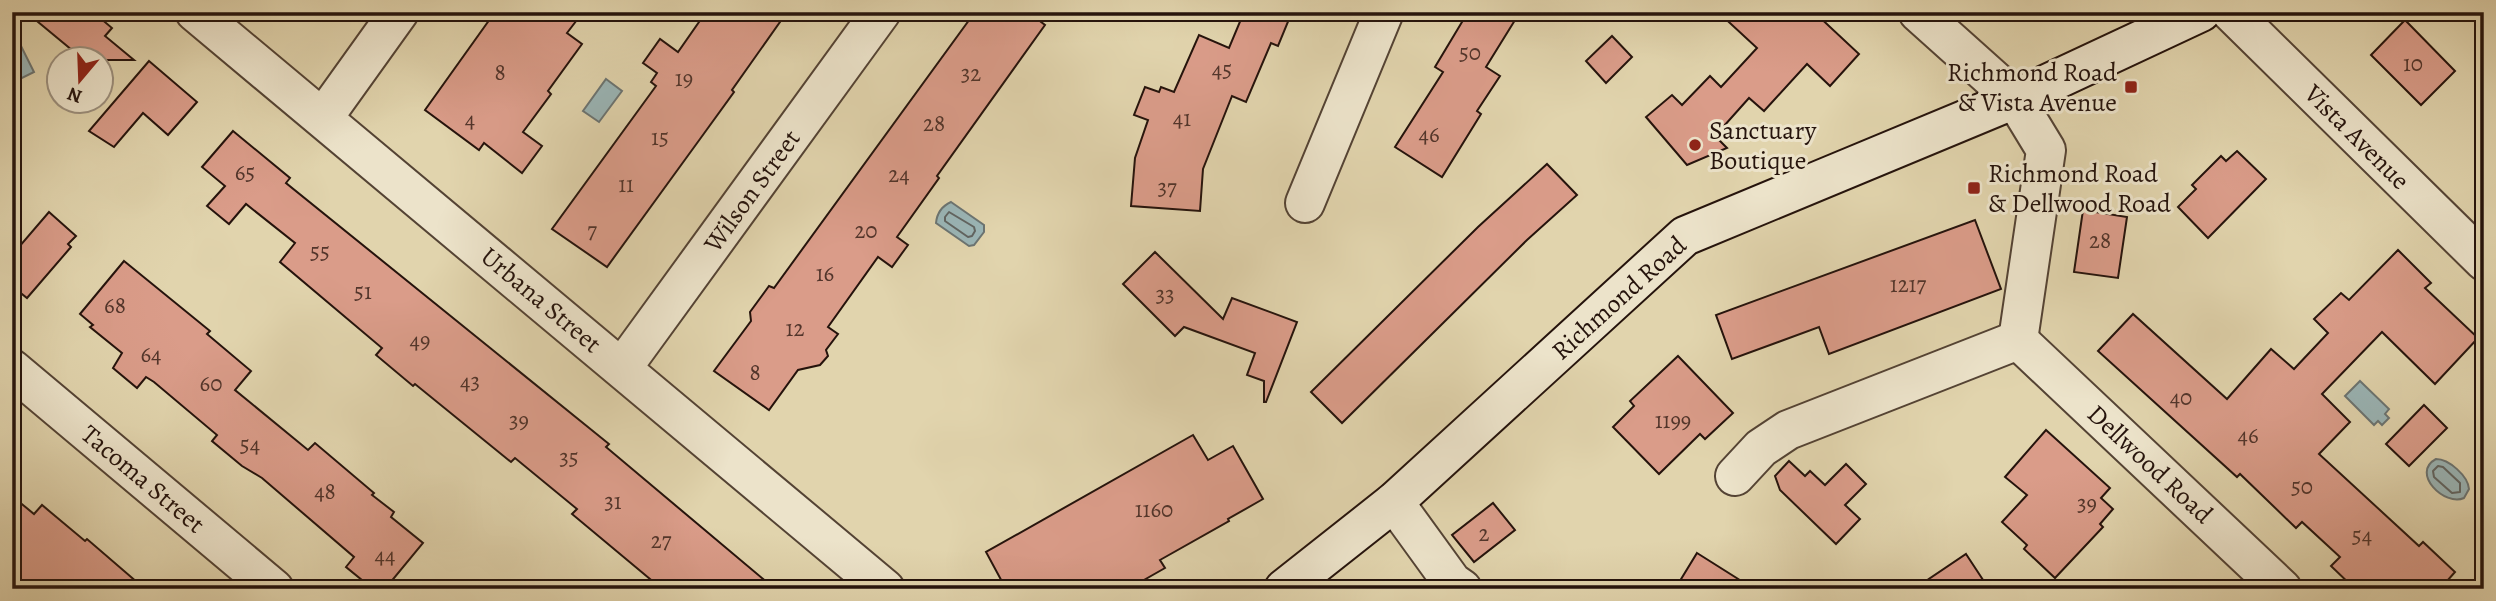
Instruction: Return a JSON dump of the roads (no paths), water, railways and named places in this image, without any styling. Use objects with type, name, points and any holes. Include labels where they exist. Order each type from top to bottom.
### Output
[{"type":"street","name":"Urbana Street","points":[[195,12],[885,589]]},
{"type":"street","points":[[323,118],[399,12]]},
{"type":"street","name":"Wilson Street","points":[[622,368],[881,12]]},
{"type":"street","points":[[1305,203],[1384,12]]},
{"type":"street","points":[[1735,476],[1761,448],[1788,430],[2018,340],[2046,150],[2015,99],[1918,12]]},
{"type":"street","name":"Richmond Road","points":[[1284,589],[1394,502],[1685,236],[2015,99],[2201,12]]},
{"type":"street","name":"Vista Avenue","points":[[2231,12],[2484,261]]},
{"type":"street","name":"Dellwood Road","points":[[2018,340],[2282,589]]},
{"type":"street","name":"Tacoma Street","points":[[12,369],[274,589]]},
{"type":"street","points":[[1394,502],[1452,582],[1462,589]]},
{"type":"water","points":[[17,38],[34,72],[16,81],[12,73],[12,40]]},
{"type":"water","points":[[606,79],[622,91],[599,122],[583,111]]},
{"type":"water","points":[[951,202],[984,225],[984,232],[974,245],[969,246],[936,223],[940,210]]},
{"type":"water","points":[[2360,381],[2389,409],[2385,414],[2389,418],[2382,425],[2378,421],[2374,425],[2345,396]]},
{"type":"water","points":[[2436,459],[2452,465],[2462,474],[2469,489],[2464,498],[2448,498],[2433,487],[2427,472],[2429,465]]},
{"type":"place","name":"Richmond Road & Vista Avenue","points":[[2131,87]]},
{"type":"place","name":"Sanctuary Boutique","points":[[1695,145]]},
{"type":"place","name":"Richmond Road & Dellwood Road","points":[[1974,188]]}]
